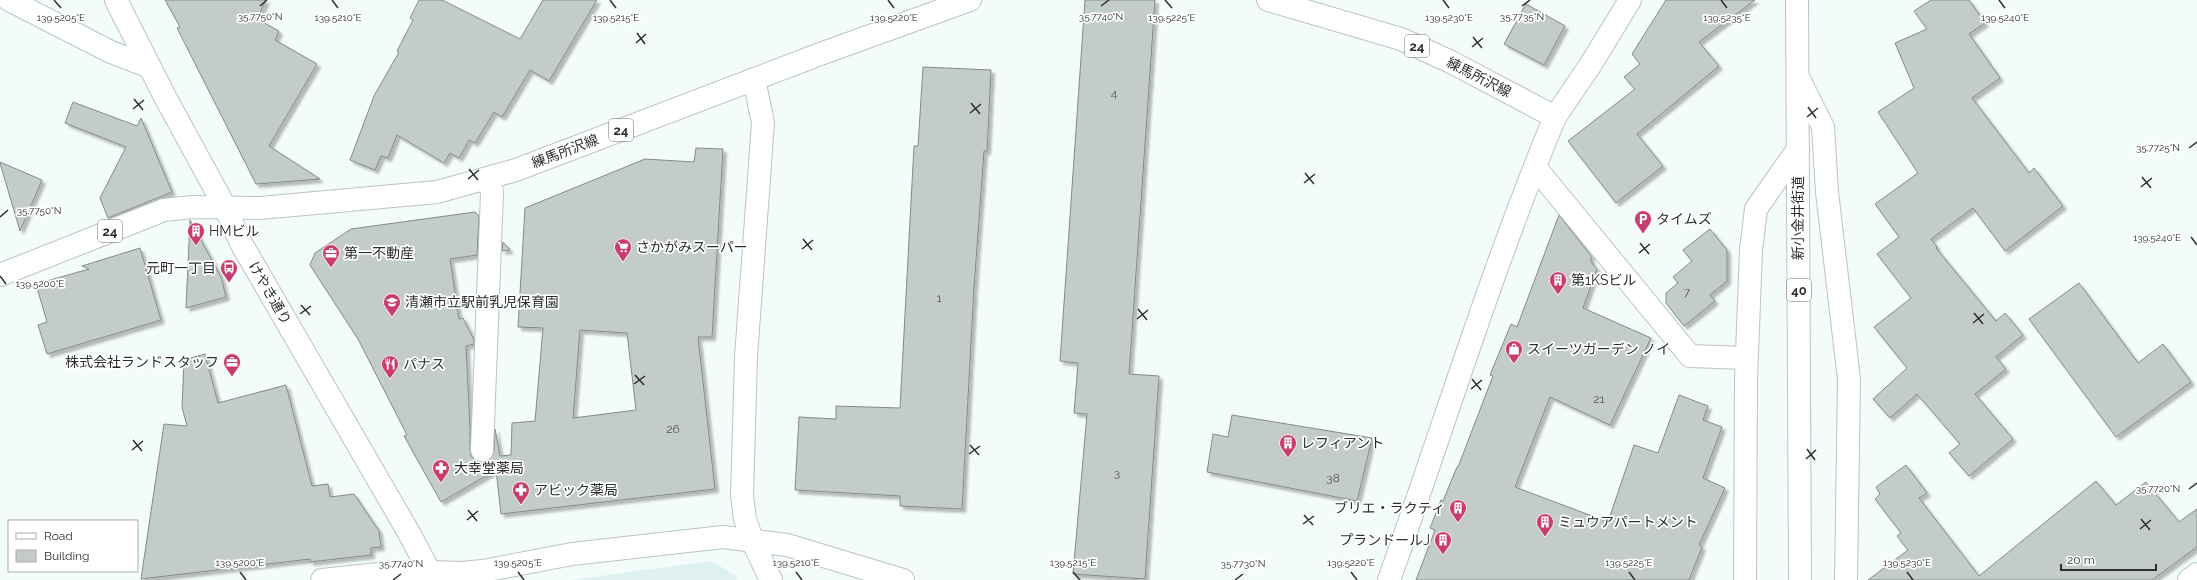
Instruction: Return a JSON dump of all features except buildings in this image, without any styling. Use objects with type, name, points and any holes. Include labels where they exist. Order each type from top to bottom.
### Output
[{"type":"street","points":[[9,0],[111,52],[150,66]]},
{"type":"street","name":"けやき通り","points":[[116,0],[225,207],[241,243],[410,533],[432,576]]},
{"type":"street","name":"練馬所沢線","points":[[225,207],[260,208],[437,192],[489,178],[516,170],[754,79],[970,0]]},
{"type":"street","name":"練馬所沢線","points":[[1268,0],[1401,39],[1452,62],[1555,117]]},
{"type":"street","points":[[1389,580],[1535,167],[1555,117],[1591,64],[1630,0]]},
{"type":"street","name":"新小金井街道","points":[[1797,0],[1800,580]]},
{"type":"street","points":[[1798,77],[1823,127],[1827,192],[1849,379],[1846,580]]},
{"type":"street","points":[[754,79],[762,123],[746,357],[742,495],[745,519],[752,540],[771,580]]},
{"type":"street","points":[[1745,580],[1746,358],[1751,250],[1756,209],[1798,149]]},
{"type":"street","points":[[1535,167],[1690,356],[1746,358]]},
{"type":"street","points":[[482,450],[492,193],[489,178]]},
{"type":"street","name":"24","points":[[0,275],[164,210],[192,206],[225,207]]},
{"type":"street","points":[[322,580],[397,572],[432,576],[483,571],[572,554],[723,537],[787,546],[903,580]]},
{"type":"street","points":[[2189,580],[2197,574]]},
{"type":"shaded area","points":[[711,561],[735,575],[737,580],[571,580]]},
{"type":"place","name":"タイムズ","points":[[1643,234]]},
{"type":"place","name":"HMビル","points":[[196,246]]},
{"type":"place","name":"さかがみスーパー","points":[[623,262]]},
{"type":"place","name":"第一不動産","points":[[331,268]]},
{"type":"place","name":"元町一丁目","points":[[229,283]]},
{"type":"place","name":"第1KSビル","points":[[1558,295]]},
{"type":"place","name":"清瀬市立駅前乳児保育園","points":[[392,317]]},
{"type":"place","name":"スイーツガーデン ノイ","points":[[1514,364]]},
{"type":"place","name":"株式会社ランドスタッフ","points":[[232,377]]},
{"type":"place","name":"パナス","points":[[390,379]]},
{"type":"place","name":"レフィアント","points":[[1288,458]]},
{"type":"place","name":"大幸堂薬局","points":[[441,483]]},
{"type":"place","name":"アビック薬局","points":[[521,505]]},
{"type":"place","name":"ブリエ・ラクティ","points":[[1458,523]]},
{"type":"place","name":"ミュウアパートメント","points":[[1545,537]]},
{"type":"place","name":"プランドールJ","points":[[1443,555]]}]
